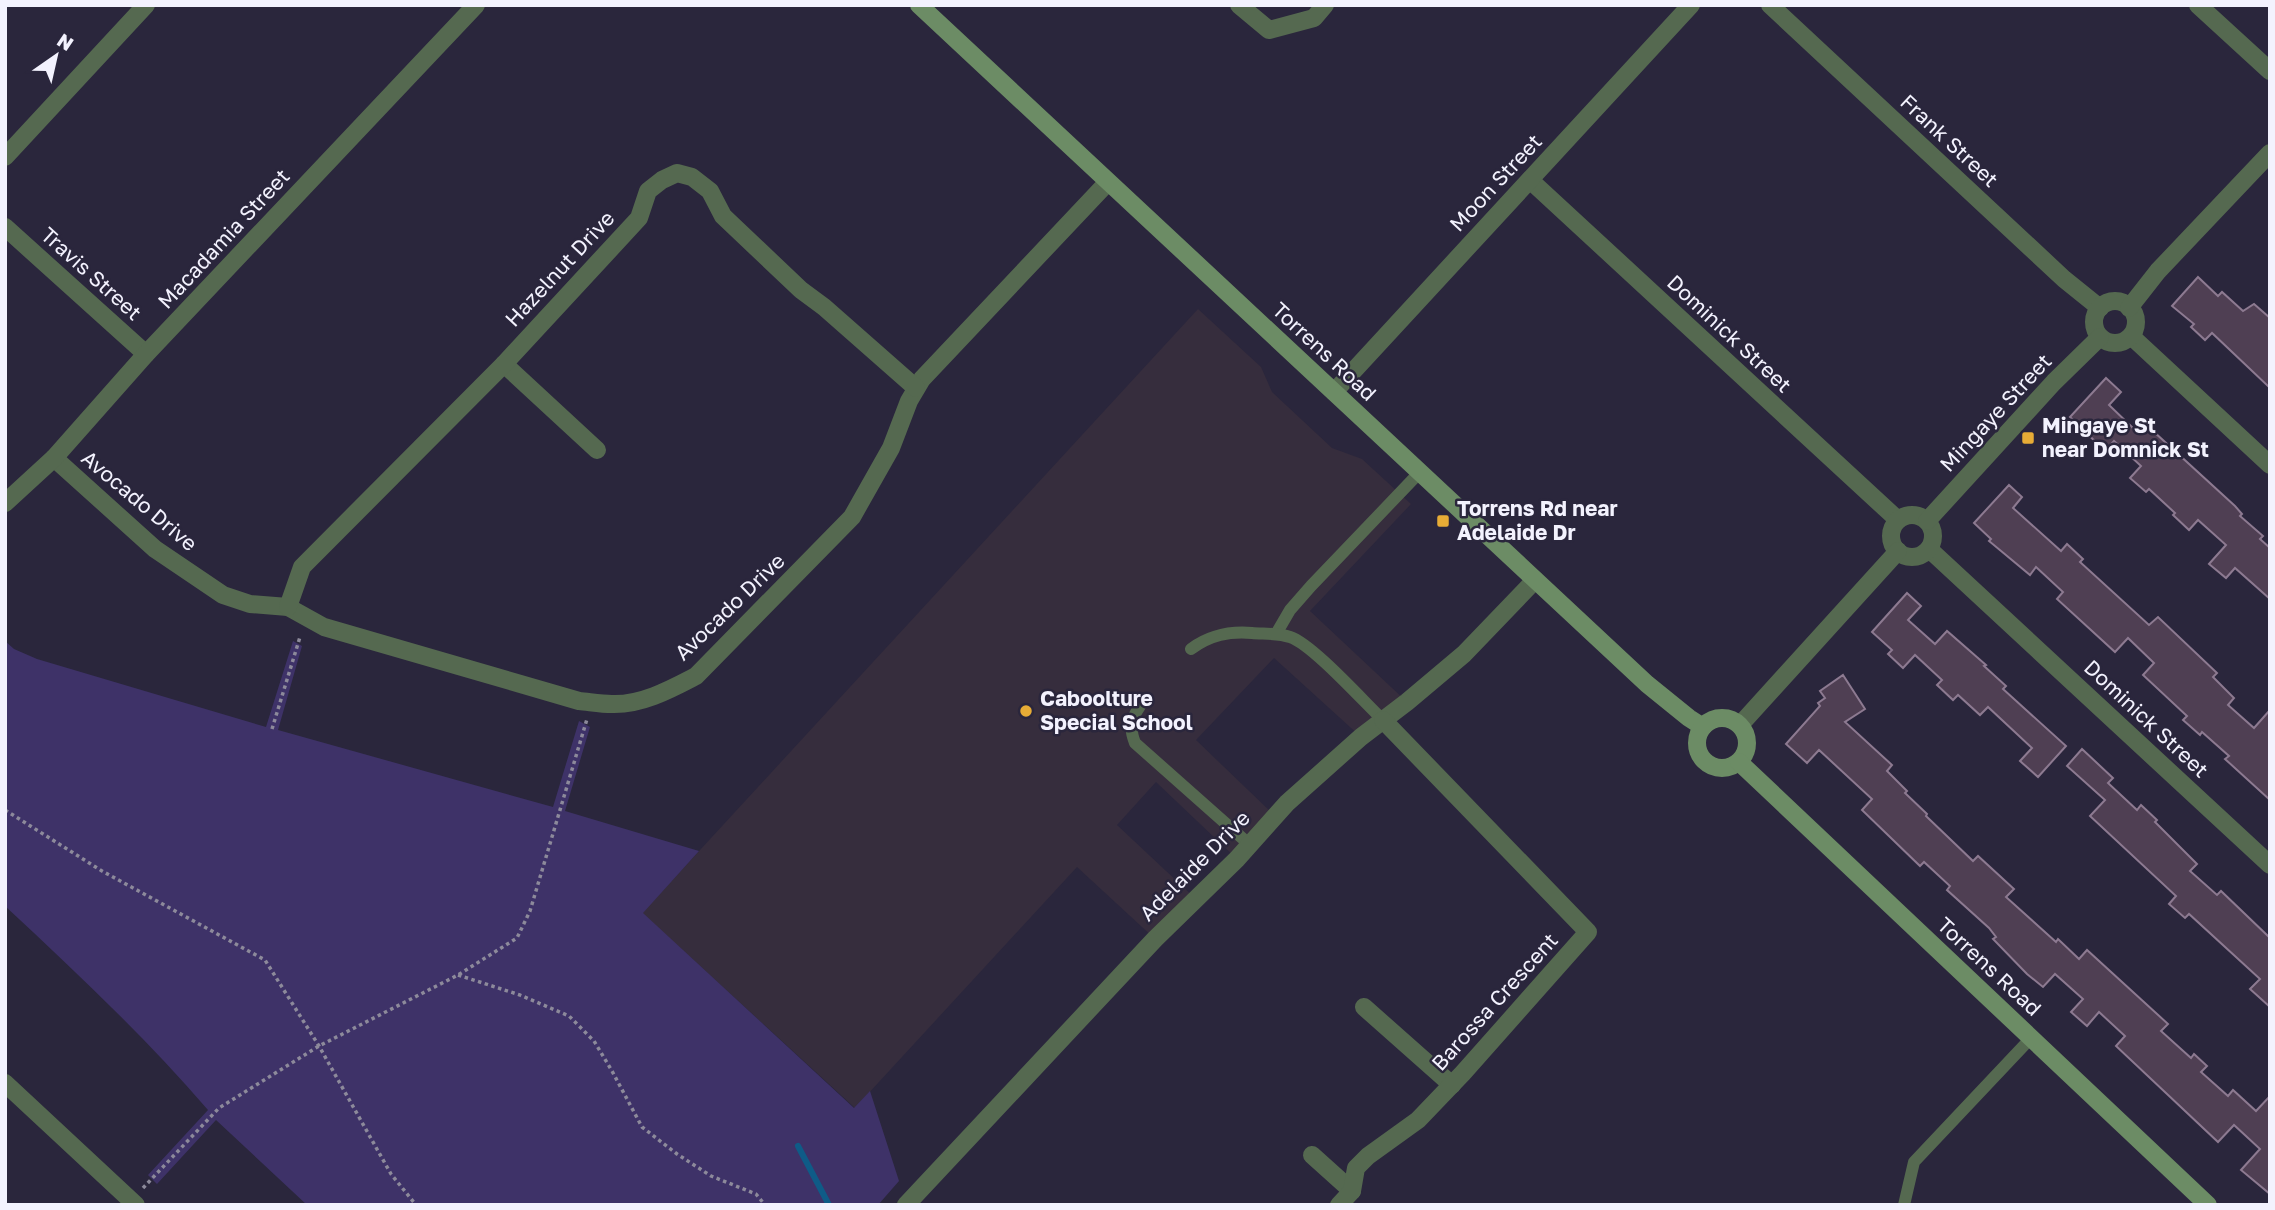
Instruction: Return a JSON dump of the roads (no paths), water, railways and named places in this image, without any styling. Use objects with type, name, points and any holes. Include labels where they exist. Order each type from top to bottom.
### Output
[{"type":"main road","name":"Torrens Road","points":[[919,5],[1647,684],[1703,727]]},
{"type":"main road","points":[[1725,718],[1740,725],[1748,740],[1747,748],[1739,762],[1723,768],[1707,763],[1697,742],[1703,727],[1709,721],[1725,718]]},
{"type":"main road","name":"Torrens Road","points":[[1739,762],[2208,1205]]},
{"type":"street","points":[[5,157],[146,5]]},
{"type":"street","name":"Macadamia Street","points":[[5,503],[54,458],[146,354],[476,5]]},
{"type":"street","points":[[1238,5],[1269,30],[1314,18],[1325,5]]},
{"type":"street","name":"Moon Street","points":[[1334,392],[1691,5]]},
{"type":"street","name":"Frank Street","points":[[1770,5],[2064,279],[2100,308]]},
{"type":"street","points":[[2198,5],[2270,71]]},
{"type":"street","points":[[2129,308],[2158,271],[2270,153]]},
{"type":"street","name":"Hazelnut Drive","points":[[288,607],[302,567],[504,364],[639,218],[648,191],[677,173],[691,177],[710,191],[723,216],[801,290],[916,388]]},
{"type":"street","name":"Dominick Street","points":[[1530,180],[1898,520]]},
{"type":"street","name":"Avocado Drive","points":[[54,458],[155,549],[223,595],[250,604],[288,607],[324,627],[579,701],[614,705],[632,702],[664,692],[696,676],[852,517],[891,448],[916,388],[1107,183]]},
{"type":"street","name":"Travis Street","points":[[5,227],[146,354]]},
{"type":"street","points":[[2115,302],[2129,308],[2135,322],[2131,336],[2112,343],[2100,337],[2094,322],[2100,308],[2115,302]]},
{"type":"street","points":[[2131,336],[2270,466]]},
{"type":"street","name":"Mingaye Street","points":[[1927,521],[2054,382],[2100,337]]},
{"type":"street","points":[[504,364],[597,450]]},
{"type":"street","points":[[1915,515],[1927,521],[1934,537],[1929,550],[1914,557],[1907,557],[1898,551],[1891,536],[1898,520],[1915,515]]},
{"type":"street","name":"Dominick Street","points":[[1929,550],[2270,865]]},
{"type":"street","points":[[1740,725],[1898,551]]},
{"type":"street","name":"Adelaide Drive","points":[[906,1205],[1155,939],[1250,845],[1287,803],[1464,654],[1535,580]]},
{"type":"street","name":"Barossa Crescent","points":[[1339,1205],[1352,1191],[1356,1168],[1367,1156],[1418,1120],[1588,932],[1383,720]]},
{"type":"street","points":[[1364,1007],[1452,1085]]},
{"type":"street","points":[[5,1083],[136,1205]]},
{"type":"street","points":[[1312,1155],[1352,1191]]},
{"type":"lane","points":[[1276,634],[1290,610],[1311,586],[1419,473]]},
{"type":"lane","points":[[1191,649],[1202,640],[1219,634],[1236,632],[1289,636],[1309,649],[1383,720]]},
{"type":"lane","points":[[1140,706],[1131,722],[1130,730],[1135,743],[1250,845]]},
{"type":"lane","points":[[1904,1205],[1914,1162],[2032,1038]]},
{"type":"waterway","points":[[798,1146],[829,1205]]},
{"type":"place","name":"Mingaye St near Domnick St","points":[[2028,438]]},
{"type":"place","name":"Torrens Rd near Adelaide Dr","points":[[1443,521]]},
{"type":"place","name":"Caboolture Special School","points":[[1026,711]]}]
